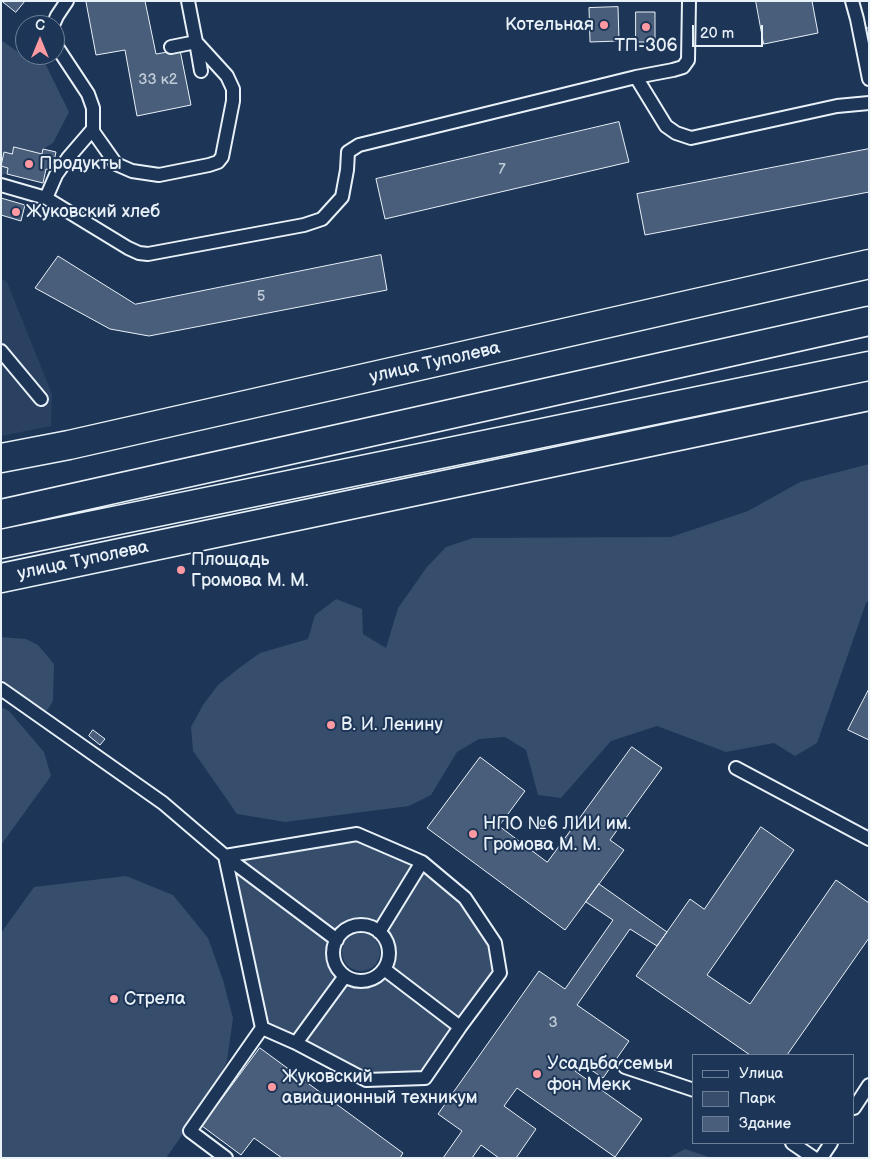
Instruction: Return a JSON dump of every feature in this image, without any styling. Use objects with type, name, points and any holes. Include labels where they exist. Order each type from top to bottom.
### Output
[{"type":"main road","name":"улица Туполева","points":[[1,458],[69,445],[869,264]]},
{"type":"main road","points":[[1,514],[869,321]]},
{"type":"main road","name":"улица Туполева","points":[[1,544],[869,366]]},
{"type":"main road","name":"улица Туполева","points":[[1,578],[869,396]]},
{"type":"lane","points":[[58,15],[66,1]]},
{"type":"lane","points":[[188,1],[201,72]]},
{"type":"lane","points":[[1,186],[46,198],[139,253],[148,254],[304,225],[322,219],[342,197],[348,152],[359,145],[682,67],[688,60],[689,1]]},
{"type":"lane","points":[[852,1],[858,19],[869,79]]},
{"type":"lane","points":[[171,47],[196,42]]},
{"type":"lane","points":[[65,59],[88,94],[93,108],[92,130],[116,164],[132,171],[159,175],[218,162],[222,157],[233,101],[233,89],[227,76],[196,42]]},
{"type":"lane","points":[[636,77],[666,126],[676,133],[691,138],[837,106],[869,102]]},
{"type":"lane","points":[[46,198],[56,175],[92,130]]},
{"type":"lane","points":[[1,351],[41,398]]},
{"type":"lane","points":[[1,689],[163,803],[225,856],[336,940]]},
{"type":"lane","points":[[736,768],[869,839]]},
{"type":"lane","points":[[225,856],[357,834],[422,862],[465,898],[495,943],[500,973],[425,1078],[366,1080],[296,1043],[262,1028]]},
{"type":"lane","points":[[225,856],[262,1028],[190,1131],[226,1158]]},
{"type":"lane","points":[[380,932],[422,862]]},
{"type":"lane","points":[[355,925],[367,925],[380,932],[386,940],[389,953],[387,964],[381,973],[370,980],[355,981],[337,969],[333,960],[333,948],[343,931],[355,925]]},
{"type":"lane","points":[[384,969],[460,1027]]},
{"type":"lane","points":[[296,1043],[345,976]]},
{"type":"lane","points":[[625,1066],[692,1089]]},
{"type":"lane","points":[[855,1106],[869,1085]]},
{"type":"lane","points":[[793,1144],[814,1158]]},
{"type":"lane","points":[[821,1158],[830,1144]]},
{"type":"shaded area","points":[[1,278],[7,282],[52,394],[51,426],[1,436]]},
{"type":"green space","points":[[1,40],[15,50],[15,65],[46,65],[69,112],[53,143],[43,149],[42,154],[14,147],[7,174],[1,175]]},
{"type":"green space","points":[[869,464],[869,600],[866,603],[817,743],[795,756],[774,743],[726,752],[657,726],[611,741],[561,798],[538,795],[526,750],[505,737],[479,739],[457,752],[431,795],[409,806],[285,822],[237,814],[193,751],[191,727],[203,705],[218,685],[260,653],[308,639],[315,615],[336,599],[362,609],[363,634],[386,648],[398,608],[427,567],[446,547],[473,538],[671,537],[748,511],[800,482]]},
{"type":"green space","points":[[1,637],[26,639],[38,645],[54,664],[53,701],[46,712],[1,679]]},
{"type":"green space","points":[[1,707],[9,711],[44,752],[51,776],[1,845]]},
{"type":"green space","points":[[357,835],[420,862],[379,930],[368,925],[358,924],[348,927],[338,934],[228,856]]},
{"type":"green space","points":[[227,858],[334,940],[331,960],[342,976],[297,1040],[263,1026]]},
{"type":"green space","points":[[423,865],[465,900],[493,944],[497,972],[460,1024],[387,968],[392,953],[389,939],[383,930]]},
{"type":"green space","name":"Стрела","points":[[126,876],[173,895],[208,938],[223,980],[233,1018],[227,1061],[213,1091],[166,1158],[1,1158],[1,933],[34,887]]},
{"type":"green space","points":[[361,933],[375,938],[380,952],[375,966],[361,971],[347,966],[342,952],[347,938]]},
{"type":"green space","points":[[384,972],[457,1027],[422,1076],[364,1077],[300,1041],[345,979],[355,982],[366,982],[376,979]]},
{"type":"green space","points":[[685,1149],[712,1158],[668,1158]]},
{"type":"building","points":[[2,1],[25,1],[16,12]]},
{"type":"building","points":[[145,1],[156,54],[180,50],[191,105],[137,116],[125,50],[96,55],[86,2]]},
{"type":"building","points":[[756,1],[812,1],[818,33],[764,44]]},
{"type":"building","name":"Котельная","points":[[618,7],[619,41],[590,42],[589,8]]},
{"type":"building","name":"ТП-306","points":[[636,12],[655,12],[655,42],[636,42]]},
{"type":"building","points":[[869,28],[869,57],[863,29]]},
{"type":"building","points":[[619,122],[629,162],[385,219],[376,179]]},
{"type":"building","points":[[14,147],[42,154],[43,149],[56,152],[52,170],[46,169],[43,183],[7,174],[8,168],[1,166],[4,152],[12,154]]},
{"type":"building","points":[[869,149],[869,192],[645,235],[637,194]]},
{"type":"building","points":[[1,198],[25,205],[21,221],[1,215]]},
{"type":"building","points":[[381,255],[387,290],[149,336],[110,329],[35,288],[58,256],[135,304]]},
{"type":"building","points":[[869,689],[869,740],[848,730]]},
{"type":"building","points":[[93,730],[105,739],[100,745],[89,736]]},
{"type":"building","name":"НПО №6 ЛИИ им. Громова М. М.","points":[[632,747],[662,768],[610,840],[624,850],[565,930],[427,828],[480,757],[525,791],[499,826],[547,862]]},
{"type":"building","points":[[761,827],[794,850],[707,975],[750,1004],[836,880],[869,903],[869,938],[788,1054],[749,1054],[636,976],[690,899],[704,909]]},
{"type":"building","points":[[599,884],[667,932],[657,946],[630,929],[577,1005],[629,1041],[603,1078],[581,1063],[575,1071],[642,1119],[615,1157],[517,1088],[504,1106],[536,1129],[516,1158],[499,1158],[481,1145],[472,1158],[443,1158],[462,1131],[438,1114],[539,971],[565,989],[613,920],[586,902]]},
{"type":"building","name":"Жуковский авиационный техникум","points":[[260,1048],[403,1153],[400,1158],[282,1158],[254,1138],[241,1155],[202,1126]]},
{"type":"place","name":"Котельная","points":[[604,25]]},
{"type":"place","name":"ТП-306","points":[[646,27]]},
{"type":"place","name":"Продукты","points":[[29,164]]},
{"type":"place","name":"Жуковский хлеб","points":[[16,212]]},
{"type":"place","name":"Площадь Громова М. М.","points":[[181,570]]},
{"type":"place","name":"В. И. Ленину","points":[[331,725]]},
{"type":"place","name":"НПО №6 ЛИИ им. Громова М. М.","points":[[473,834]]},
{"type":"place","name":"Стрела","points":[[114,999]]},
{"type":"place","name":"Усадьба семьи фон Мекк","points":[[537,1074]]},
{"type":"place","name":"Жуковский авиационный техникум","points":[[272,1087]]}]
